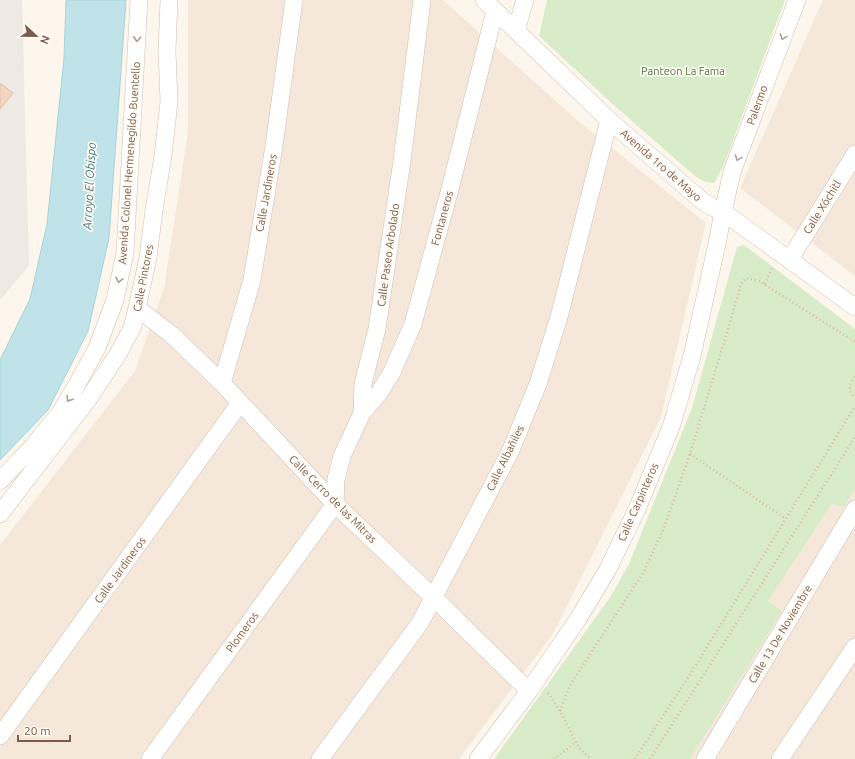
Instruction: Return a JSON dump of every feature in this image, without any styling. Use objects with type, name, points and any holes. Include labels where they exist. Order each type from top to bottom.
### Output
[{"type":"street","name":"Avenida Colonel Hermenegildo Buentello","points":[[0,481],[33,446],[60,413],[97,348],[115,300],[125,253],[139,0]]},
{"type":"street","name":"Calle Pintores","points":[[0,514],[89,398],[118,354],[132,328],[138,308],[148,258],[163,156],[169,102],[167,50],[169,0]]},
{"type":"street","name":"Calle Jardineros","points":[[222,383],[252,280],[274,146],[294,0]]},
{"type":"street","name":"Calle Paseo Arbolado","points":[[335,504],[336,479],[342,456],[362,413],[363,384],[377,329],[402,161],[422,0]]},
{"type":"street","points":[[516,31],[526,0]]},
{"type":"street","name":"Palermo","points":[[723,212],[732,172],[797,0]]},
{"type":"street","name":"Fontaneros","points":[[362,413],[379,393],[392,372],[413,324],[450,189],[490,5]]},
{"type":"street","name":"Avenida 1ro de Mayo","points":[[490,5],[609,120],[701,200],[723,212],[855,307]]},
{"type":"street","name":"Calle Albañiles","points":[[320,759],[420,623],[510,452],[538,384],[559,317],[609,120]]},
{"type":"street","name":"Calle Xóchitl","points":[[790,260],[855,154]]},
{"type":"street","name":"Calle Carpinteros","points":[[478,759],[578,619],[608,569],[637,509],[671,427],[692,356],[723,212]]},
{"type":"street","name":"Calle Cerro de las Mitras","points":[[138,308],[172,335],[222,383],[335,504],[433,597],[533,684]]},
{"type":"street","name":"Calle Jardineros","points":[[0,736],[240,403]]},
{"type":"street","name":"Plomeros","points":[[150,759],[335,504]]},
{"type":"street","name":"Calle 13 De Noviembre","points":[[705,759],[855,509]]},
{"type":"street","points":[[780,759],[855,647]]},
{"type":"path","points":[[560,711],[570,685],[643,573],[664,528],[690,454],[741,284],[746,278],[759,281],[855,342]]},
{"type":"path","points":[[855,377],[849,388],[852,396],[855,398]]},
{"type":"path","points":[[635,759],[696,665],[855,406]]},
{"type":"path","points":[[650,759],[855,437]]},
{"type":"path","points":[[690,454],[786,519]]},
{"type":"path","points":[[533,684],[560,711],[579,748],[590,759]]},
{"type":"path","points":[[554,759],[576,742]]},
{"type":"shaded area","points":[[0,0],[22,0],[29,266],[0,300]]},
{"type":"shaded area","points":[[188,0],[443,0],[577,120],[706,223],[661,417],[553,634],[459,759],[0,759],[0,545],[135,371],[164,288],[188,132]]},
{"type":"shaded area","points":[[823,0],[855,0],[855,276],[740,188]]},
{"type":"shaded area","points":[[855,342],[855,759],[526,759]]},
{"type":"green space","name":"Panteon La Fama","points":[[547,0],[785,0],[724,165],[714,183],[705,182],[695,176],[617,108],[539,36]]},
{"type":"green space","points":[[744,245],[855,329],[855,488],[844,507],[832,503],[768,601],[782,611],[690,759],[494,759],[611,596],[629,564],[692,408],[737,247]]},
{"type":"water","name":"Arroyo El Obispo","points":[[66,0],[126,0],[109,238],[88,331],[48,410],[0,460],[0,360],[30,299],[47,224],[64,58]]},
{"type":"building","points":[[0,83],[13,93],[0,109]]}]
